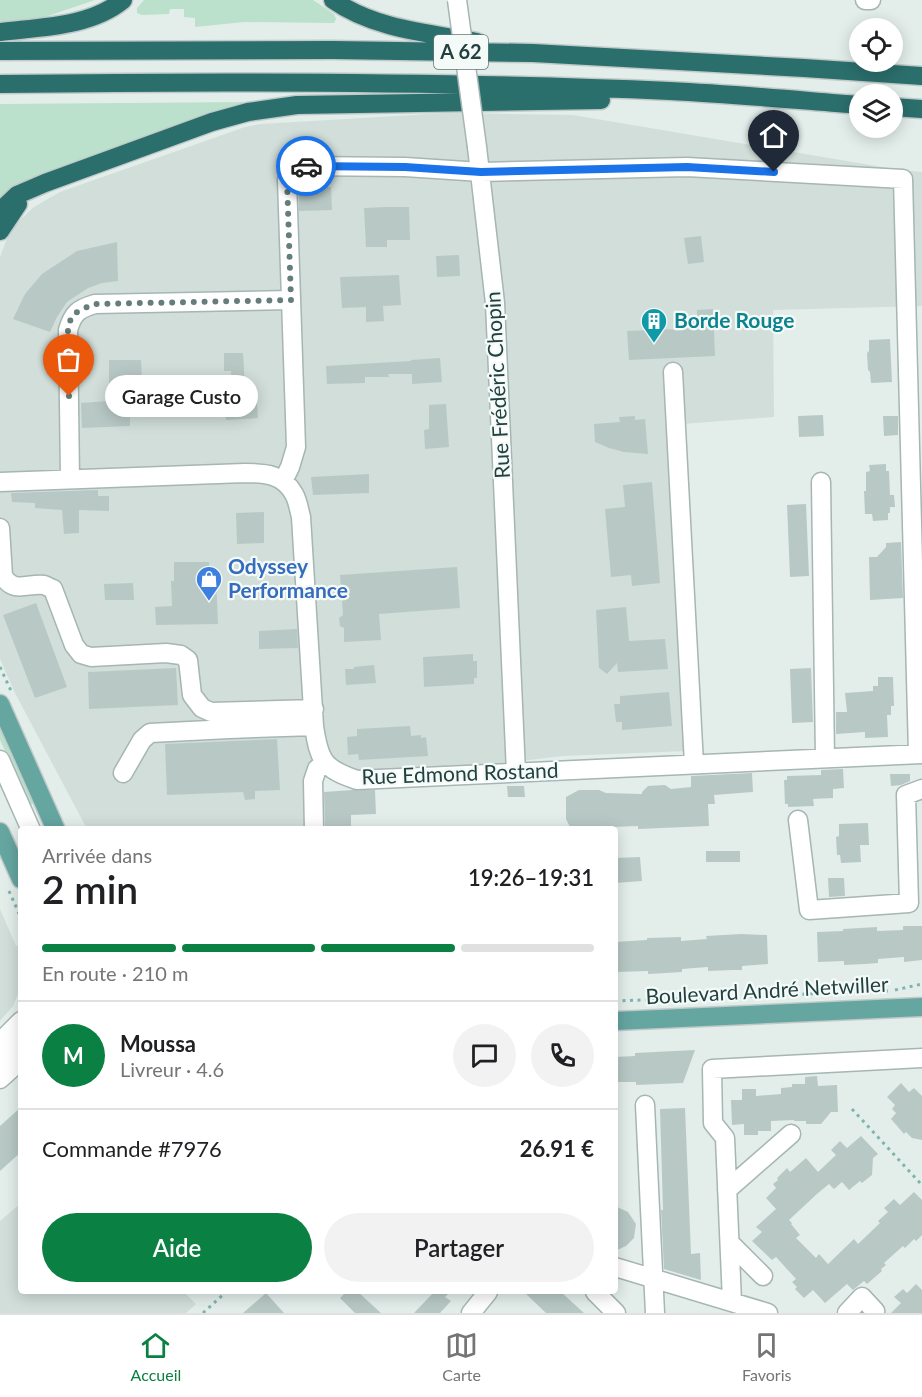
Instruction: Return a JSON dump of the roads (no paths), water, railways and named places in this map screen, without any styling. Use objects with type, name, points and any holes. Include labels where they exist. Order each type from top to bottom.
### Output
[{"type":"highway","points":[[0,32],[72,22],[104,13],[123,0]]},
{"type":"highway","points":[[333,0],[372,21],[532,53]]},
{"type":"highway","name":"A 62","points":[[0,51],[333,50],[532,53],[922,76]]},
{"type":"highway","name":"A 62","points":[[0,84],[161,82],[410,84],[671,91],[849,104]]},
{"type":"highway","points":[[0,211],[17,195],[45,183],[212,122],[248,112],[297,105],[765,98]]},
{"type":"highway","points":[[903,108],[922,109]]},
{"type":"highway","points":[[0,231],[15,207],[32,190]]},
{"type":"main road","points":[[0,704],[54,826]]},
{"type":"main road","points":[[0,832],[15,884]]},
{"type":"main road","name":"Boulevard André Netwiller","points":[[618,1021],[922,1007]]},
{"type":"street","name":"Rue Frédéric Chopin","points":[[457,0],[481,172],[495,303],[516,773]]},
{"type":"street","points":[[865,0],[871,0]]},
{"type":"street","points":[[283,481],[291,467],[296,447],[287,180],[291,170],[302,166],[405,167],[481,172],[687,167],[903,179],[920,754]]},
{"type":"street","points":[[70,479],[68,330],[71,318],[77,312],[95,304],[291,300]]},
{"type":"street","points":[[673,372],[693,764]]},
{"type":"street","points":[[0,482],[245,473],[268,473],[283,481],[295,495],[301,517],[316,744],[325,763],[317,769],[313,781],[314,826]]},
{"type":"street","points":[[821,482],[825,758]]},
{"type":"street","points":[[0,528],[3,576],[7,583],[14,586],[44,585],[53,589],[74,645],[81,654],[91,657],[166,653],[181,655],[188,660],[192,694],[202,708],[212,712],[314,718]]},
{"type":"street","points":[[123,773],[142,740],[150,733],[229,729],[314,718]]},
{"type":"street","name":"Rue Edmond Rostand","points":[[325,763],[339,774],[357,780],[920,754]]},
{"type":"street","points":[[0,760],[29,826]]},
{"type":"street","points":[[798,820],[809,910],[909,903],[906,795],[922,789]]},
{"type":"street","points":[[0,1042],[18,1025]]},
{"type":"street","points":[[0,1060],[18,1043]]},
{"type":"street","points":[[732,1302],[725,1138],[713,1123],[712,1069],[922,1058]]},
{"type":"street","points":[[0,1079],[18,1063]]},
{"type":"street","points":[[645,1105],[655,1313]]},
{"type":"street","points":[[727,1190],[791,1134]]},
{"type":"street","points":[[730,1244],[763,1276]]},
{"type":"street","points":[[618,1268],[768,1313]]},
{"type":"street","points":[[471,1313],[486,1294]]},
{"type":"street","points":[[597,1294],[616,1313]]},
{"type":"street","points":[[847,1313],[862,1296],[875,1311],[874,1313]]},
{"type":"place","name":"Borde Rouge","points":[[654,344]]},
{"type":"place","name":"Garage Custo","points":[[69,396]]},
{"type":"place","name":"Odyssey Performance","points":[[209,602]]}]
